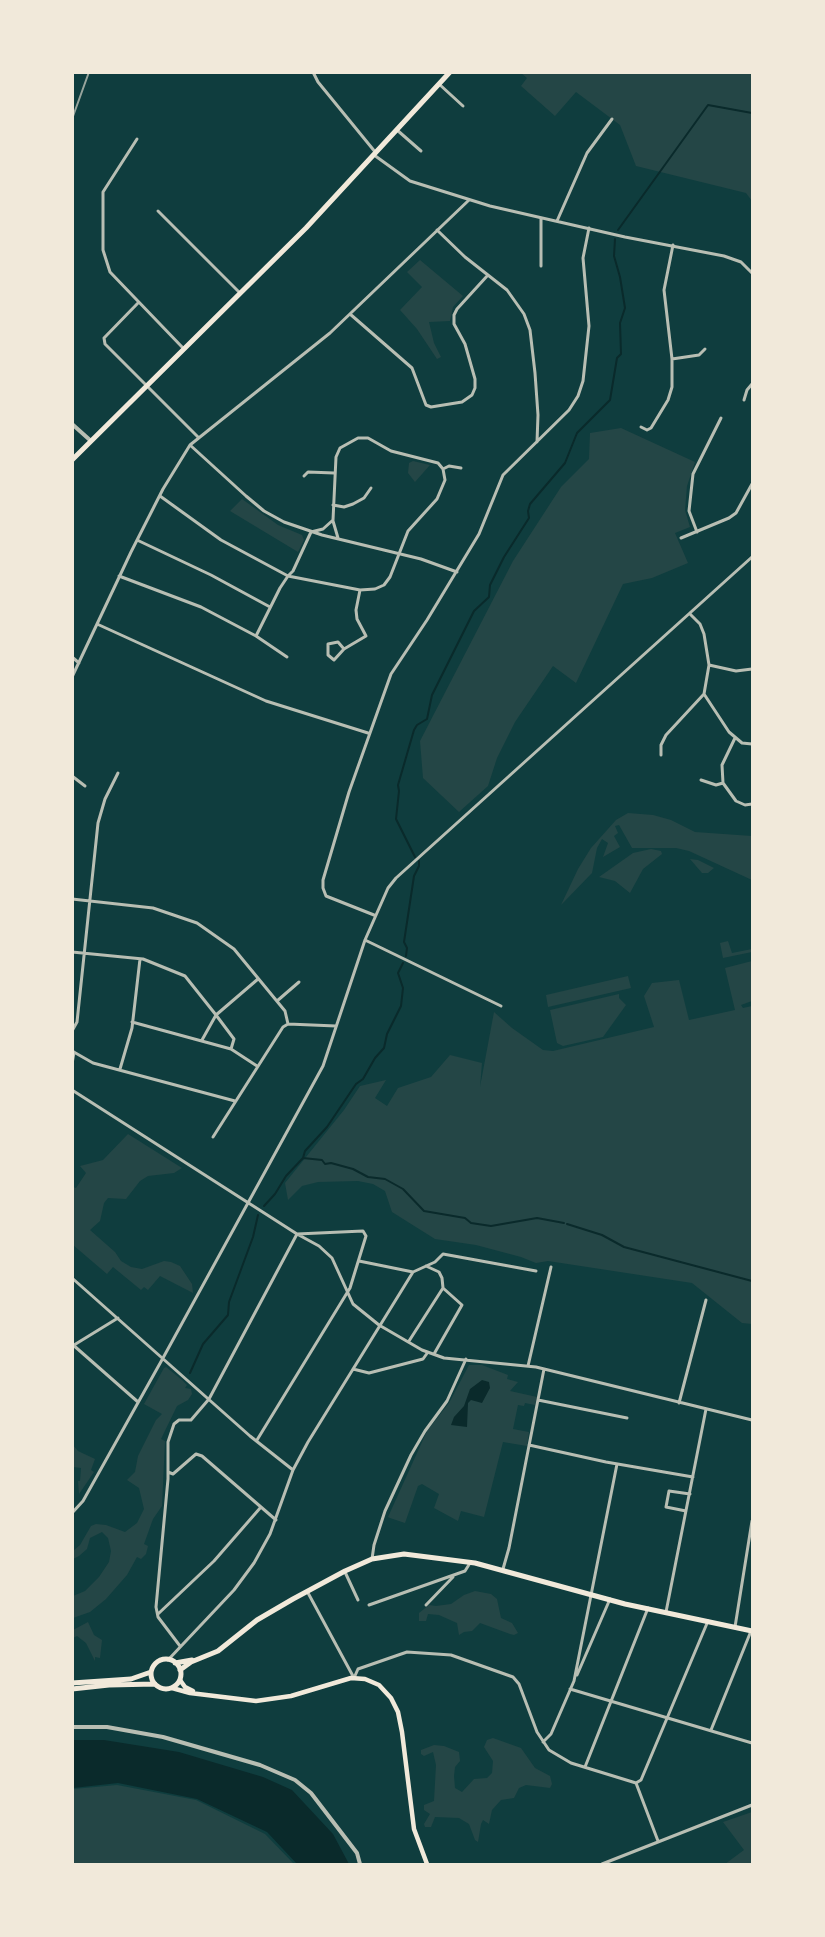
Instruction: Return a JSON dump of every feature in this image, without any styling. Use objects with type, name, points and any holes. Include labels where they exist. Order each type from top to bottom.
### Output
[{"type":"main road","points":[[72,460],[306,228],[450,72]]},
{"type":"main road","points":[[180,1670],[185,1665],[218,1651],[257,1620],[345,1571],[372,1559],[404,1554],[470,1562],[502,1569],[610,1599],[752,1631]]},
{"type":"main road","points":[[72,1683],[131,1679],[151,1672],[157,1662],[198,1659]]},
{"type":"main road","points":[[175,1662],[180,1670],[180,1680],[185,1687],[204,1694]]},
{"type":"main road","points":[[151,1672],[155,1684]]},
{"type":"main road","points":[[72,1689],[110,1685],[155,1684],[163,1689],[172,1688],[246,1700],[266,1700],[354,1678],[370,1680],[379,1685],[391,1698],[398,1712],[414,1829],[426,1864]]},
{"type":"main road","points":[[172,1688],[180,1680]]},
{"type":"street","points":[[313,72],[318,82],[375,154],[410,181],[469,200],[541,218],[724,256],[741,262],[752,273]]},
{"type":"street","points":[[440,84],[463,106]]},
{"type":"street","points":[[557,221],[587,154],[612,119]]},
{"type":"street","points":[[397,130],[421,151]]},
{"type":"street","points":[[137,139],[103,192],[103,240],[110,272],[138,304],[183,348]]},
{"type":"street","points":[[72,677],[137,540],[190,445],[232,413],[350,314],[469,200]]},
{"type":"street","points":[[158,211],[240,294]]},
{"type":"street","points":[[541,218],[541,266]]},
{"type":"street","points":[[374,915],[326,896],[323,880],[368,734],[391,674],[457,572],[479,534],[503,475],[569,410],[578,396],[583,381],[589,326],[583,258],[589,228]]},
{"type":"street","points":[[438,230],[517,300],[530,330],[538,415],[537,442]]},
{"type":"street","points":[[641,427],[647,430],[651,428],[668,400],[673,376],[664,290],[672,245]]},
{"type":"street","points":[[350,314],[412,368],[426,405],[431,407],[462,402],[472,395],[475,388],[475,379],[465,344],[454,324],[454,315],[457,309],[488,276]]},
{"type":"street","points":[[138,304],[104,338],[105,344],[198,438]]},
{"type":"street","points":[[672,359],[699,355],[705,349]]},
{"type":"street","points":[[744,400],[747,390],[752,384]]},
{"type":"street","points":[[697,532],[689,511],[693,474],[721,418]]},
{"type":"street","points":[[72,424],[92,441]]},
{"type":"street","points":[[160,496],[221,540],[288,576],[360,590],[375,589],[384,585],[390,577],[398,553],[414,522],[430,509],[440,495],[445,480],[443,470],[438,463],[391,451],[368,438],[358,438],[340,448],[336,457],[334,473],[333,505],[333,520],[338,539]]},
{"type":"street","points":[[190,445],[264,511],[284,522],[311,532],[398,553],[457,572]]},
{"type":"street","points":[[443,470],[448,466],[461,468]]},
{"type":"street","points":[[304,476],[308,472],[334,473]]},
{"type":"street","points":[[680,538],[729,518],[736,513],[752,484]]},
{"type":"street","points":[[333,505],[344,507],[353,504],[364,498],[372,488]]},
{"type":"street","points":[[311,532],[323,529],[333,520]]},
{"type":"street","points":[[256,636],[270,607],[288,576],[293,571],[311,532]]},
{"type":"street","points":[[137,540],[212,575],[270,607]]},
{"type":"street","points":[[72,1513],[83,1501],[163,1358],[322,1066],[374,915],[388,888],[396,878],[752,558]]},
{"type":"street","points":[[119,576],[201,607],[256,636],[287,657]]},
{"type":"street","points":[[344,649],[338,642],[328,644],[328,655],[334,660],[344,649],[366,636],[356,610],[360,590]]},
{"type":"street","points":[[661,754],[666,735],[704,694],[709,664],[704,634],[700,624],[690,614]]},
{"type":"street","points":[[97,624],[266,701],[368,734]]},
{"type":"street","points":[[72,657],[79,663]]},
{"type":"street","points":[[709,664],[736,671],[752,669]]},
{"type":"street","points":[[704,694],[729,732],[742,743],[752,744]]},
{"type":"street","points":[[735,738],[722,765],[723,783],[728,793],[736,801],[745,805],[752,804]]},
{"type":"street","points":[[72,1030],[77,1022],[99,815],[118,773]]},
{"type":"street","points":[[72,776],[85,786]]},
{"type":"street","points":[[701,780],[716,785],[723,783]]},
{"type":"street","points":[[72,899],[153,908],[197,923],[234,949],[285,1011],[288,1024]]},
{"type":"street","points":[[365,940],[501,1006]]},
{"type":"street","points":[[72,952],[140,959],[185,976],[234,1039],[231,1049]]},
{"type":"street","points":[[120,1069],[132,1022],[140,959]]},
{"type":"street","points":[[202,1040],[216,1015],[258,979]]},
{"type":"street","points":[[277,1001],[300,982]]},
{"type":"street","points":[[132,1022],[231,1049],[258,1066]]},
{"type":"street","points":[[213,1138],[283,1026],[288,1024],[336,1026]]},
{"type":"street","points":[[73,1051],[86,1060],[235,1102]]},
{"type":"street","points":[[72,1064],[73,1051]]},
{"type":"street","points":[[72,1090],[329,1253],[353,1304],[379,1325],[428,1352],[444,1358],[544,1369],[752,1420]]},
{"type":"street","points":[[256,1440],[347,1294],[366,1236],[363,1231],[297,1234]]},
{"type":"street","points":[[180,1646],[158,1614],[156,1607],[168,1472],[168,1442],[174,1424],[178,1420],[191,1420],[209,1399],[297,1234]]},
{"type":"street","points":[[168,1660],[234,1590],[254,1564],[276,1520],[293,1470],[308,1442],[413,1272],[426,1266],[443,1254],[536,1272]]},
{"type":"street","points":[[359,1260],[413,1272]]},
{"type":"street","points":[[409,1342],[443,1288],[439,1272],[426,1266]]},
{"type":"street","points":[[528,1366],[551,1267]]},
{"type":"street","points":[[72,1278],[256,1440],[293,1470]]},
{"type":"street","points":[[434,1354],[462,1305],[443,1288]]},
{"type":"street","points":[[680,1403],[706,1300]]},
{"type":"street","points":[[118,1318],[73,1345],[138,1402]]},
{"type":"street","points":[[353,1369],[369,1373],[423,1359],[428,1352]]},
{"type":"street","points":[[372,1559],[374,1545],[385,1511],[411,1455],[425,1431],[447,1402],[466,1359]]},
{"type":"street","points":[[502,1569],[509,1548],[544,1369]]},
{"type":"street","points":[[538,1400],[627,1418]]},
{"type":"street","points":[[666,1612],[706,1409]]},
{"type":"street","points":[[529,1445],[617,1464],[693,1477]]},
{"type":"street","points":[[168,1472],[173,1474],[196,1454],[222,1472],[276,1520]]},
{"type":"street","points":[[574,1682],[617,1464]]},
{"type":"street","points":[[686,1511],[666,1507],[669,1491],[690,1494]]},
{"type":"street","points":[[158,1614],[214,1561],[261,1507]]},
{"type":"street","points":[[735,1627],[752,1522]]},
{"type":"street","points":[[369,1605],[465,1571],[470,1562]]},
{"type":"street","points":[[345,1571],[358,1600]]},
{"type":"street","points":[[426,1605],[455,1575]]},
{"type":"street","points":[[307,1591],[354,1678]]},
{"type":"street","points":[[543,1742],[551,1734],[610,1599]]},
{"type":"street","points":[[585,1767],[648,1608]]},
{"type":"street","points":[[636,1783],[640,1780],[708,1620]]},
{"type":"street","points":[[711,1730],[752,1631]]},
{"type":"street","points":[[354,1678],[358,1669],[406,1652],[451,1655],[492,1669],[513,1677],[519,1684],[543,1742],[558,1757],[636,1783]]},
{"type":"street","points":[[570,1689],[752,1743]]},
{"type":"street","points":[[72,1727],[107,1727],[163,1737],[260,1765],[294,1780],[310,1793],[357,1853],[360,1864]]},
{"type":"street","points":[[636,1783],[658,1841]]},
{"type":"street","points":[[602,1864],[752,1805]]},
{"type":"shaded area","points":[[521,73],[752,73],[752,201],[746,193],[636,166],[620,125],[576,92],[555,116],[521,86],[527,78]]},
{"type":"shaded area","points":[[420,260],[463,296],[453,307],[450,321],[429,322],[434,343],[441,357],[437,359],[417,329],[400,310],[422,287],[407,272]]},
{"type":"shaded area","points":[[621,428],[695,462],[687,486],[685,510],[690,527],[675,533],[688,563],[652,578],[623,584],[576,683],[553,666],[515,722],[497,758],[488,786],[459,812],[423,778],[420,741],[513,561],[561,487],[589,459],[590,433]]},
{"type":"shaded area","points":[[413,461],[430,465],[415,482],[408,473],[409,463]]},
{"type":"shaded area","points":[[242,499],[278,525],[302,535],[304,540],[298,552],[230,511]]},
{"type":"shaded area","points":[[628,813],[653,815],[671,820],[695,832],[752,836],[752,880],[689,851],[676,848],[632,848],[619,825],[615,826],[618,833],[614,836],[620,847],[603,857],[608,843],[602,839],[597,848],[592,873],[561,905],[578,869],[591,848],[616,820]]},
{"type":"shaded area","points":[[651,849],[661,851],[662,854],[643,869],[630,893],[615,881],[599,877],[633,853]]},
{"type":"shaded area","points":[[690,859],[698,860],[714,868],[708,873],[702,873]]},
{"type":"shaded area","points":[[728,941],[732,953],[752,949],[752,952],[723,958],[720,943]]},
{"type":"shaded area","points":[[752,961],[752,1001],[741,1005],[743,1008],[752,1006],[752,1324],[742,1323],[692,1283],[548,1261],[536,1263],[476,1245],[435,1239],[392,1212],[385,1191],[373,1184],[358,1181],[318,1182],[302,1186],[288,1200],[285,1183],[344,1110],[360,1086],[386,1080],[375,1098],[387,1106],[398,1088],[431,1077],[450,1055],[482,1063],[480,1087],[494,1012],[512,1028],[543,1050],[553,1051],[654,1027],[644,996],[652,983],[679,980],[689,1020],[735,1010],[725,968]]},
{"type":"shaded area","points":[[628,976],[631,988],[548,1007],[546,995]]},
{"type":"shaded area","points":[[619,994],[619,998],[626,1005],[603,1037],[563,1046],[557,1043],[550,1010]]},
{"type":"shaded area","points":[[128,1134],[182,1168],[174,1173],[148,1176],[140,1181],[126,1199],[108,1198],[104,1203],[100,1221],[90,1230],[115,1252],[121,1261],[131,1267],[142,1269],[164,1261],[180,1266],[192,1284],[193,1293],[160,1276],[148,1290],[144,1287],[141,1290],[113,1267],[107,1274],[73,1245],[73,1187],[76,1188],[86,1173],[80,1166],[103,1160]]},
{"type":"shaded area","points":[[469,1365],[482,1365],[508,1375],[507,1379],[518,1382],[510,1391],[537,1397],[535,1405],[525,1403],[524,1406],[518,1405],[513,1429],[529,1432],[527,1446],[503,1442],[484,1517],[461,1511],[458,1521],[434,1508],[439,1494],[422,1484],[418,1486],[405,1523],[388,1517],[427,1431],[449,1403]]},
{"type":"shaded area","points":[[166,1367],[187,1385],[185,1388],[191,1389],[192,1394],[188,1400],[177,1406],[161,1439],[165,1441],[162,1506],[153,1519],[144,1544],[148,1546],[146,1554],[141,1559],[137,1557],[127,1575],[106,1599],[90,1612],[73,1618],[73,1596],[85,1591],[99,1577],[109,1562],[111,1551],[108,1538],[102,1532],[90,1538],[87,1549],[73,1559],[73,1551],[80,1545],[91,1526],[96,1524],[106,1525],[125,1532],[137,1523],[144,1509],[139,1488],[127,1480],[135,1472],[138,1456],[156,1420],[162,1414],[144,1404]]},
{"type":"shaded area","points":[[482,1380],[489,1382],[490,1388],[482,1403],[471,1400],[468,1403],[467,1427],[451,1425],[454,1417],[464,1406],[470,1389]]},
{"type":"shaded area","points":[[72,1444],[78,1451],[95,1459],[91,1470],[94,1472],[79,1494],[78,1481],[80,1481],[81,1468],[73,1467]]},
{"type":"shaded area","points":[[475,1591],[491,1594],[497,1599],[501,1618],[512,1623],[518,1633],[510,1634],[480,1623],[472,1631],[459,1635],[457,1623],[439,1615],[428,1614],[426,1621],[419,1621],[419,1613],[429,1605],[451,1604],[464,1595]]},
{"type":"shaded area","points":[[88,1622],[94,1635],[102,1640],[100,1658],[95,1657],[95,1661],[86,1643],[77,1636],[73,1638],[73,1630]]},
{"type":"shaded area","points":[[493,1738],[521,1748],[535,1768],[550,1776],[552,1784],[550,1788],[526,1785],[519,1788],[514,1798],[501,1800],[492,1810],[489,1824],[483,1820],[478,1842],[475,1840],[469,1824],[459,1818],[435,1817],[431,1827],[425,1827],[424,1824],[430,1814],[424,1810],[424,1805],[434,1801],[436,1765],[433,1752],[424,1756],[421,1754],[421,1750],[434,1745],[444,1746],[459,1752],[460,1761],[455,1767],[454,1776],[455,1788],[462,1792],[474,1779],[487,1778],[492,1773],[493,1761],[484,1747],[487,1740]]},
{"type":"shaded area","points":[[73,1740],[104,1740],[179,1752],[263,1777],[292,1790],[333,1834],[349,1864],[297,1864],[267,1832],[197,1799],[118,1783],[73,1788]]},
{"type":"shaded area","points":[[117,1785],[196,1800],[265,1834],[294,1864],[73,1864],[73,1789]]},
{"type":"shaded area","points":[[752,1812],[752,1864],[725,1864],[744,1850],[723,1822]]},
{"type":"waterway","points":[[618,230],[708,105],[752,113]]},
{"type":"waterway","points":[[415,857],[396,819],[398,785],[414,730],[417,725],[427,719],[432,695],[474,611],[489,597],[490,585],[504,557],[529,518],[530,504],[565,463],[577,433],[610,400],[617,358],[621,354],[620,323],[625,308],[620,277],[614,256],[615,239]]},
{"type":"waterway","points":[[406,956],[407,948],[404,942],[414,876],[419,866],[419,861]]},
{"type":"waterway","points":[[264,1206],[275,1194],[286,1176],[303,1158],[305,1151],[327,1127],[356,1084],[363,1079],[375,1058],[384,1048],[387,1034],[401,1006],[403,988],[398,973],[403,963]]},
{"type":"waterway","points":[[303,1158],[322,1160],[325,1164],[331,1163],[353,1169],[368,1177],[385,1179],[403,1189],[424,1211],[465,1218],[471,1223],[491,1226],[537,1218],[564,1223]]},
{"type":"waterway","points":[[190,1373],[203,1344],[228,1315],[229,1302],[253,1237],[258,1215]]},
{"type":"waterway","points":[[567,1224],[602,1235],[624,1247],[752,1281]]},
{"type":"railway","points":[[72,119],[89,72]]}]
